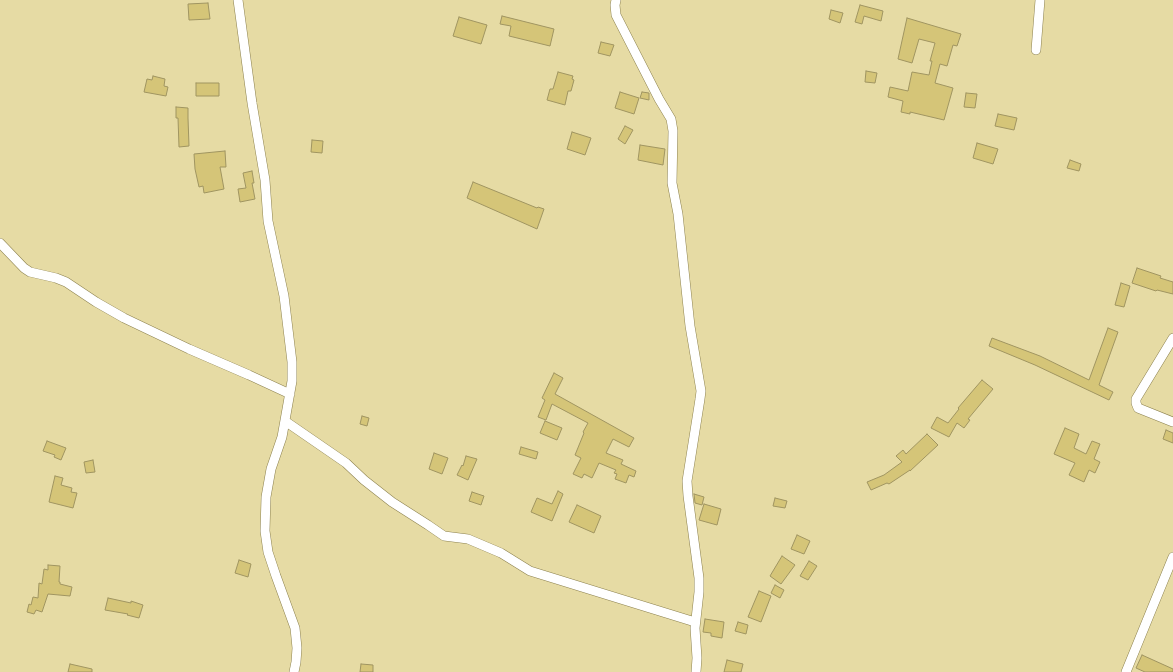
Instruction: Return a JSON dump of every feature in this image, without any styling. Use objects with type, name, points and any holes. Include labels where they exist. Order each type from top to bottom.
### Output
[{"type":"street","points":[[238,0],[252,102],[265,180],[268,221],[278,267],[288,326],[292,362],[292,381],[282,437],[271,469],[266,497],[265,532],[268,552],[295,628],[297,648],[294,672]]},
{"type":"street","points":[[616,0],[616,15],[659,99],[671,119],[673,131],[672,183],[678,214],[690,326],[700,391],[688,481],[688,496],[700,592],[695,622],[697,658],[696,672]]},
{"type":"street","points":[[1036,50],[1040,0]]},
{"type":"street","points":[[0,243],[24,268],[30,272],[66,282],[124,318],[290,394]]},
{"type":"street","points":[[1173,338],[1136,399],[1138,408],[1173,422]]},
{"type":"street","points":[[285,421],[346,463],[364,480],[392,502],[444,536],[468,539],[501,553],[530,571],[695,622]]},
{"type":"street","points":[[1126,672],[1173,557]]},
{"type":"building","points":[[208,3],[210,19],[189,20],[188,4]]},
{"type":"building","points":[[860,5],[883,11],[881,21],[864,16],[862,24],[855,22]]},
{"type":"building","points":[[831,10],[843,13],[840,23],[829,19]]},
{"type":"building","points":[[502,16],[554,29],[550,46],[509,36],[511,26],[500,24]]},
{"type":"building","points":[[459,17],[487,25],[481,44],[453,36]]},
{"type":"building","points":[[907,18],[961,34],[957,46],[953,45],[947,66],[940,64],[935,83],[953,88],[944,120],[910,112],[910,114],[901,112],[903,101],[888,97],[890,87],[908,91],[912,72],[929,75],[932,61],[930,61],[935,43],[919,39],[912,63],[898,59]]},
{"type":"building","points":[[601,42],[614,45],[610,56],[598,53]]},
{"type":"building","points":[[866,71],[877,73],[875,83],[865,82]]},
{"type":"building","points":[[558,72],[573,76],[572,79],[574,80],[571,91],[568,91],[565,105],[547,100],[550,89],[553,89]]},
{"type":"building","points":[[153,76],[165,79],[164,86],[168,87],[166,96],[144,92],[147,79],[152,80]]},
{"type":"building","points":[[196,83],[219,83],[219,96],[196,96]]},
{"type":"building","points":[[620,92],[639,98],[634,114],[615,108]]},
{"type":"building","points":[[642,92],[649,93],[649,100],[640,98]]},
{"type":"building","points":[[966,93],[977,94],[975,108],[964,107]]},
{"type":"building","points":[[176,107],[188,108],[189,146],[179,147]]},
{"type":"building","points":[[998,114],[1017,118],[1014,130],[995,126]]},
{"type":"building","points":[[625,126],[633,130],[625,144],[618,139]]},
{"type":"building","points":[[572,132],[591,138],[585,155],[567,149]]},
{"type":"building","points":[[312,140],[323,141],[322,153],[311,152]]},
{"type":"building","points":[[977,143],[998,149],[993,164],[973,158]]},
{"type":"building","points":[[640,145],[665,149],[663,165],[638,160]]},
{"type":"building","points":[[225,151],[226,167],[220,167],[224,189],[204,193],[203,186],[199,187],[195,169],[194,154]]},
{"type":"building","points":[[1070,160],[1081,164],[1079,171],[1067,168]]},
{"type":"building","points":[[252,171],[254,183],[252,183],[255,199],[240,202],[238,189],[246,188],[243,173]]},
{"type":"building","points":[[473,182],[537,208],[544,209],[537,229],[467,198]]},
{"type":"building","points":[[1137,268],[1161,276],[1160,278],[1173,282],[1173,294],[1156,291],[1132,283]]},
{"type":"building","points":[[1121,283],[1130,286],[1124,307],[1115,305]]},
{"type":"building","points":[[1108,328],[1118,332],[1099,385],[1113,392],[1109,400],[1035,365],[989,346],[992,338],[1040,356],[1089,380]]},
{"type":"building","points":[[554,373],[563,378],[555,394],[634,438],[629,447],[613,439],[606,453],[623,460],[621,464],[636,471],[634,477],[629,475],[626,483],[615,479],[617,474],[614,473],[616,470],[599,463],[592,478],[584,474],[582,478],[573,474],[581,458],[575,455],[584,433],[583,432],[588,423],[552,404],[546,420],[538,417],[545,400],[542,398]]},
{"type":"building","points":[[982,380],[993,389],[968,419],[970,420],[964,428],[957,423],[949,437],[931,428],[937,417],[948,423],[959,409],[958,408]]},
{"type":"building","points":[[362,416],[369,418],[367,426],[360,424]]},
{"type":"building","points":[[545,421],[562,428],[557,440],[540,433]]},
{"type":"building","points":[[1065,428],[1079,434],[1074,448],[1086,454],[1092,441],[1100,444],[1094,459],[1100,462],[1095,473],[1089,470],[1084,482],[1069,475],[1075,463],[1054,454]]},
{"type":"building","points":[[1166,430],[1173,433],[1173,443],[1163,439]]},
{"type":"building","points":[[927,434],[938,445],[910,471],[889,484],[887,483],[871,490],[867,482],[884,475],[902,462],[896,456],[903,450],[906,454]]},
{"type":"building","points":[[47,441],[66,448],[61,460],[54,457],[55,455],[43,451]]},
{"type":"building","points":[[521,447],[538,452],[536,459],[519,454]]},
{"type":"building","points":[[434,453],[448,458],[442,474],[429,469]]},
{"type":"building","points":[[466,456],[477,459],[468,480],[457,475],[462,465],[463,466]]},
{"type":"building","points":[[93,460],[95,472],[86,473],[84,462]]},
{"type":"building","points":[[55,476],[63,478],[61,485],[72,488],[71,492],[77,493],[73,508],[49,502]]},
{"type":"building","points":[[558,491],[563,494],[552,521],[531,512],[537,498],[552,504]]},
{"type":"building","points":[[472,492],[484,496],[481,505],[469,501]]},
{"type":"building","points":[[694,494],[704,497],[702,505],[695,503]]},
{"type":"building","points":[[775,498],[787,501],[785,508],[773,506]]},
{"type":"building","points":[[704,504],[721,509],[717,525],[699,520]]},
{"type":"building","points":[[577,505],[601,516],[594,533],[569,522]]},
{"type":"building","points":[[797,535],[810,541],[804,554],[791,549]]},
{"type":"building","points":[[782,556],[795,565],[781,584],[770,576]]},
{"type":"building","points":[[239,560],[251,564],[248,577],[235,573]]},
{"type":"building","points":[[809,561],[817,566],[808,580],[800,576]]},
{"type":"building","points":[[48,565],[60,566],[59,582],[60,584],[72,587],[70,596],[48,594],[42,612],[36,610],[34,614],[27,612],[33,597],[38,598],[39,583],[42,584],[44,569],[48,570]]},
{"type":"building","points":[[775,585],[784,590],[780,598],[771,593]]},
{"type":"building","points":[[759,591],[771,596],[761,622],[748,617]]},
{"type":"building","points":[[108,598],[131,603],[131,601],[143,605],[139,618],[127,615],[128,614],[105,610]]},
{"type":"building","points":[[705,619],[724,622],[722,638],[711,636],[711,633],[703,632]]},
{"type":"building","points":[[738,622],[748,625],[746,634],[735,631]]},
{"type":"building","points":[[1142,655],[1173,669],[1173,672],[1145,672],[1136,668]]},
{"type":"building","points":[[727,660],[743,664],[741,672],[724,672]]},
{"type":"building","points":[[70,664],[92,669],[92,672],[68,672]]},
{"type":"building","points":[[361,664],[373,665],[373,672],[360,672]]}]
